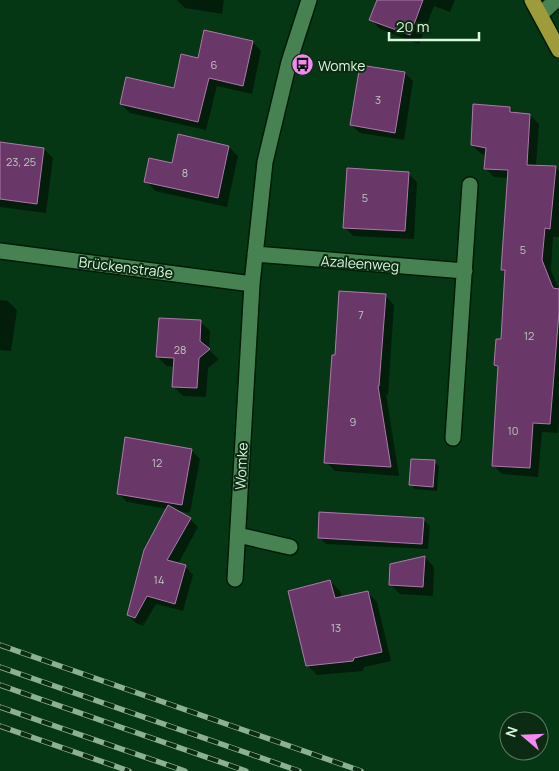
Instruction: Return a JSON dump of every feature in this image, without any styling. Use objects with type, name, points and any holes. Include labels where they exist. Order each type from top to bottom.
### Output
[{"type":"main road","points":[[532,0],[559,50]]},
{"type":"street","name":"Womke","points":[[235,580],[252,284],[265,162],[289,62],[310,0]]},
{"type":"street","points":[[541,14],[556,0]]},
{"type":"street","points":[[453,438],[470,186]]},
{"type":"street","name":"Brückenstraße","points":[[0,251],[252,284]]},
{"type":"street","name":"Azaleenweg","points":[[255,254],[465,271]]},
{"type":"street","points":[[238,535],[290,547]]},
{"type":"building","points":[[377,0],[423,0],[410,35],[369,20]]},
{"type":"building","points":[[204,30],[253,41],[243,86],[209,78],[198,122],[120,104],[126,77],[174,88],[181,54],[198,58]]},
{"type":"building","points":[[360,65],[405,72],[395,133],[350,125]]},
{"type":"building","points":[[473,104],[510,107],[510,112],[530,114],[527,165],[556,166],[550,229],[545,228],[542,260],[553,288],[559,289],[559,312],[550,424],[533,423],[530,468],[492,466],[498,366],[494,365],[496,339],[501,339],[505,270],[501,270],[508,170],[484,169],[486,148],[471,145]]},
{"type":"building","points":[[178,134],[229,146],[218,198],[144,182],[149,158],[172,163]]},
{"type":"building","points":[[0,142],[44,148],[37,204],[0,199]]},
{"type":"building","points":[[347,168],[409,172],[405,231],[343,228]]},
{"type":"building","points":[[339,291],[386,294],[378,386],[391,467],[324,463],[332,355],[335,355]]},
{"type":"building","points":[[159,318],[201,320],[200,341],[210,349],[199,358],[197,388],[172,387],[174,358],[156,357]]},
{"type":"building","points":[[125,437],[192,449],[182,505],[117,494]]},
{"type":"building","points":[[411,459],[435,460],[433,487],[409,485]]},
{"type":"building","points":[[168,505],[191,518],[167,560],[186,565],[175,604],[147,596],[135,618],[127,615],[144,550]]},
{"type":"building","points":[[319,512],[424,518],[422,544],[318,538]]},
{"type":"building","points":[[425,556],[423,587],[389,585],[390,564]]},
{"type":"building","points":[[330,580],[335,598],[368,591],[382,652],[354,658],[353,661],[306,666],[288,591]]},
{"type":"railway","points":[[0,645],[361,771]]},
{"type":"railway","points":[[0,667],[299,771]]},
{"type":"railway","points":[[0,685],[246,771]]},
{"type":"railway","points":[[0,707],[185,771]]},
{"type":"railway","points":[[0,726],[129,771]]},
{"type":"place","name":"Womke","points":[[302,65]]}]
